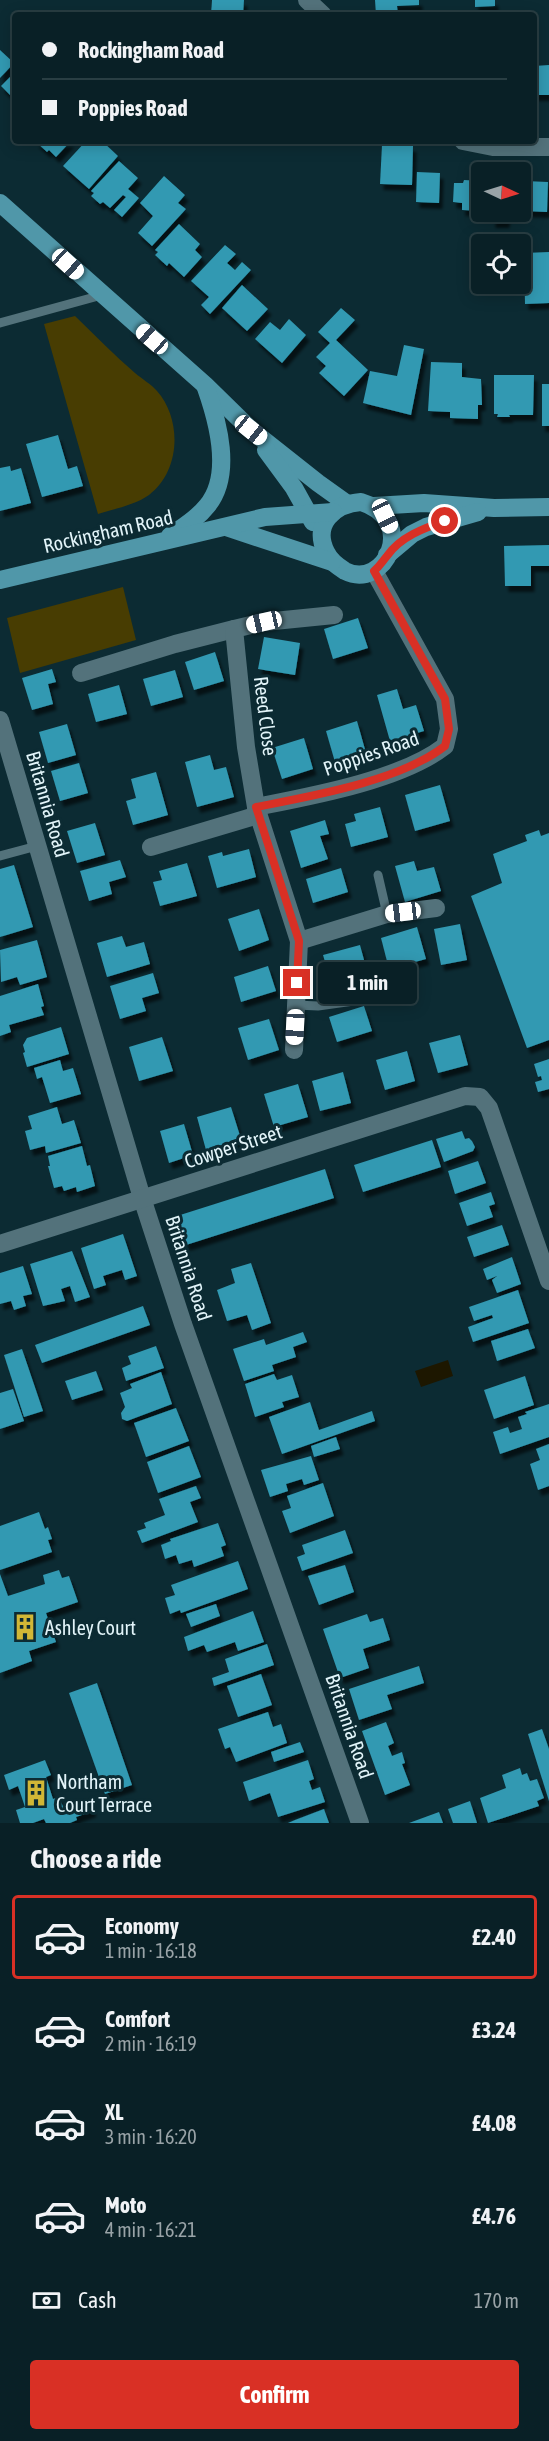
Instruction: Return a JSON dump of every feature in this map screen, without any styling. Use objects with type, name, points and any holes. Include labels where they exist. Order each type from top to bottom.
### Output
[{"type":"main road","points":[[0,203],[206,385],[251,430],[318,483],[340,508]]},
{"type":"main road","points":[[159,543],[192,521],[208,505],[217,488],[221,468],[219,438],[206,385]]},
{"type":"main road","points":[[251,430],[294,488],[328,554],[350,573],[374,571],[383,563],[392,543],[391,529],[385,516],[374,506]]},
{"type":"main road","points":[[328,554],[322,537],[324,526],[340,508],[361,502],[374,506],[424,503],[494,508],[549,507]]},
{"type":"main road","name":"Rockingham Road","points":[[0,580],[264,517],[309,514],[340,508]]},
{"type":"main road","points":[[387,555],[412,534],[426,527],[494,508]]},
{"type":"main road","points":[[226,527],[328,554]]},
{"type":"street","points":[[308,0],[320,12]]},
{"type":"street","points":[[478,144],[493,147],[549,147]]},
{"type":"street","name":"Poppies Road","points":[[257,811],[321,795],[381,776],[429,759],[445,746],[449,729],[445,699],[374,571]]},
{"type":"street","points":[[81,673],[175,644],[264,622],[334,615]]},
{"type":"street","name":"Reed Close","points":[[234,629],[246,747],[257,811]]},
{"type":"street","name":"Britannia Road","points":[[0,720],[142,1198],[183,1324],[360,1823]]},
{"type":"street","points":[[151,847],[257,811],[299,941],[294,1050]]},
{"type":"street","points":[[299,941],[387,914],[435,908]]},
{"type":"street","name":"Cowper Street","points":[[0,1245],[465,1096],[480,1097],[489,1108],[549,1281]]},
{"type":"lane","points":[[0,323],[102,295]]},
{"type":"lane","points":[[0,856],[37,846]]},
{"type":"lane","points":[[378,875],[387,914]]},
{"type":"lane","points":[[296,1005],[318,1006],[361,1000]]},
{"type":"shaded area","points":[[75,316],[157,391],[171,416],[174,430],[172,459],[160,485],[149,495],[137,501],[98,514],[44,324]]},
{"type":"shaded area","points":[[123,587],[136,640],[20,673],[7,618]]},
{"type":"shaded area","points":[[448,1360],[453,1376],[421,1387],[415,1371]]},
{"type":"building","points":[[212,0],[244,0],[243,12],[211,12]]},
{"type":"building","points":[[375,0],[419,0],[419,5],[397,6],[398,12],[376,12]]},
{"type":"building","points":[[475,0],[495,0],[495,6],[475,7]]},
{"type":"building","points":[[0,50],[12,61],[12,65],[0,78]]},
{"type":"building","points":[[549,65],[549,95],[537,95],[537,66]]},
{"type":"building","points":[[12,75],[12,97],[1,86]]},
{"type":"building","points":[[38,144],[68,144],[56,157],[49,150],[47,152]]},
{"type":"building","points":[[83,144],[105,144],[118,156],[89,189],[63,166]]},
{"type":"building","points":[[382,145],[413,146],[412,185],[380,184]]},
{"type":"building","points":[[119,161],[138,178],[128,189],[139,198],[122,217],[114,210],[126,197],[123,195],[110,208],[103,202],[100,204],[91,196],[94,193],[91,191]]},
{"type":"building","points":[[417,172],[440,173],[439,203],[416,202]]},
{"type":"building","points":[[164,176],[185,195],[178,203],[186,209],[152,246],[138,233],[153,216],[140,203]]},
{"type":"building","points":[[464,180],[471,180],[471,210],[462,210],[462,203],[453,202],[454,183],[463,183]]},
{"type":"building","points":[[531,181],[548,182],[547,212],[531,211]]},
{"type":"building","points":[[179,224],[200,244],[195,250],[202,257],[184,277],[169,263],[167,266],[155,255],[158,252],[155,250]]},
{"type":"building","points":[[225,245],[236,254],[227,263],[235,270],[242,262],[251,270],[210,314],[201,305],[209,297],[191,281]]},
{"type":"building","points":[[549,252],[549,303],[525,304],[525,294],[531,294],[531,253]]},
{"type":"building","points":[[242,285],[268,309],[247,331],[222,308]]},
{"type":"building","points":[[341,308],[355,320],[336,340],[368,370],[344,396],[319,373],[326,366],[316,357],[330,343],[318,332]]},
{"type":"building","points":[[289,319],[306,335],[282,363],[255,339],[270,322],[280,330]]},
{"type":"building","points":[[404,345],[424,349],[411,415],[363,403],[370,371],[397,376]]},
{"type":"building","points":[[431,362],[462,363],[462,377],[481,379],[482,405],[478,405],[478,419],[450,418],[450,412],[428,411]]},
{"type":"building","points":[[494,375],[534,375],[533,415],[497,417],[498,414],[494,414]]},
{"type":"building","points":[[542,384],[549,384],[549,426],[542,426]]},
{"type":"building","points":[[58,435],[68,469],[77,466],[83,486],[42,497],[26,444]]},
{"type":"building","points":[[10,466],[11,471],[21,468],[31,503],[0,511],[0,468]]},
{"type":"building","points":[[549,545],[549,566],[531,566],[531,586],[505,586],[504,546]]},
{"type":"building","points":[[358,618],[368,648],[333,659],[324,629]]},
{"type":"building","points":[[264,637],[300,643],[295,675],[258,669]]},
{"type":"building","points":[[215,652],[224,681],[194,690],[185,662]]},
{"type":"building","points":[[52,669],[56,682],[48,684],[53,704],[32,710],[22,678]]},
{"type":"building","points":[[175,670],[183,697],[151,706],[143,679]]},
{"type":"building","points":[[119,685],[127,714],[96,722],[88,694]]},
{"type":"building","points":[[397,689],[403,709],[416,705],[424,731],[390,741],[377,695]]},
{"type":"building","points":[[357,721],[366,753],[335,762],[326,731]]},
{"type":"building","points":[[67,724],[76,755],[48,763],[39,732]]},
{"type":"building","points":[[304,738],[313,769],[282,779],[272,748]]},
{"type":"building","points":[[210,755],[214,770],[226,767],[234,797],[197,807],[185,762]]},
{"type":"building","points":[[79,763],[88,793],[60,801],[51,771]]},
{"type":"building","points":[[156,772],[168,815],[133,825],[126,801],[136,798],[131,779]]},
{"type":"building","points":[[440,785],[450,821],[415,831],[405,795]]},
{"type":"building","points":[[380,807],[388,837],[351,847],[345,824],[356,821],[354,814]]},
{"type":"building","points":[[325,820],[329,834],[320,836],[328,859],[301,868],[290,831]]},
{"type":"building","points":[[95,823],[105,855],[77,863],[67,831]]},
{"type":"building","points":[[539,830],[541,836],[549,833],[549,1040],[527,1048],[471,896],[502,883],[493,854],[527,841],[525,835]]},
{"type":"building","points":[[249,849],[256,877],[217,888],[208,856],[222,852],[223,856]]},
{"type":"building","points":[[120,860],[126,877],[109,882],[112,894],[89,901],[80,871]]},
{"type":"building","points":[[414,861],[417,871],[434,867],[441,891],[405,902],[395,866]]},
{"type":"building","points":[[187,863],[197,896],[160,906],[153,882],[162,880],[159,871]]},
{"type":"building","points":[[14,865],[33,927],[0,937],[0,869]]},
{"type":"building","points":[[341,868],[348,892],[313,903],[306,879]]},
{"type":"building","points":[[259,909],[269,940],[239,951],[228,919]]},
{"type":"building","points":[[460,924],[467,960],[441,965],[434,929]]},
{"type":"building","points":[[417,927],[426,959],[389,969],[381,938]]},
{"type":"building","points":[[122,936],[126,947],[144,942],[150,964],[107,977],[97,943]]},
{"type":"building","points":[[37,940],[47,977],[20,985],[17,977],[1,982],[0,950]]},
{"type":"building","points":[[360,945],[367,971],[361,972],[364,984],[334,993],[323,955]]},
{"type":"building","points":[[268,966],[276,991],[241,1002],[234,977]]},
{"type":"building","points":[[153,973],[159,993],[142,998],[146,1011],[120,1019],[110,986]]},
{"type":"building","points":[[38,984],[44,1015],[9,1025],[11,1032],[0,1036],[0,996]]},
{"type":"building","points":[[364,1006],[372,1031],[337,1042],[329,1017]]},
{"type":"building","points":[[269,1019],[279,1050],[248,1060],[238,1028]]},
{"type":"building","points":[[61,1027],[69,1054],[27,1067],[23,1045],[27,1038]]},
{"type":"building","points":[[460,1035],[468,1065],[438,1073],[429,1043]]},
{"type":"building","points":[[162,1037],[173,1071],[139,1081],[129,1047]]},
{"type":"building","points":[[407,1051],[415,1081],[385,1090],[376,1060]]},
{"type":"building","points":[[549,1059],[549,1089],[538,1092],[535,1082],[542,1080],[541,1076],[538,1077],[534,1064]]},
{"type":"building","points":[[60,1060],[63,1071],[73,1068],[81,1094],[50,1103],[42,1077],[37,1079],[34,1068]]},
{"type":"building","points":[[343,1072],[351,1103],[320,1111],[312,1081]]},
{"type":"building","points":[[298,1084],[308,1117],[274,1127],[264,1094]]},
{"type":"building","points":[[57,1107],[62,1124],[74,1120],[81,1143],[46,1153],[45,1146],[30,1150],[25,1131],[32,1129],[28,1116]]},
{"type":"building","points":[[231,1107],[241,1139],[206,1150],[197,1117]]},
{"type":"building","points":[[184,1124],[193,1155],[169,1163],[160,1131]]},
{"type":"building","points":[[462,1131],[465,1139],[469,1138],[472,1141],[475,1147],[473,1151],[444,1162],[436,1139]]},
{"type":"building","points":[[432,1140],[441,1167],[363,1192],[354,1165]]},
{"type":"building","points":[[82,1146],[95,1186],[77,1192],[76,1187],[64,1191],[62,1186],[54,1188],[48,1166],[50,1166],[48,1156]]},
{"type":"building","points":[[478,1161],[486,1183],[455,1194],[448,1171]]},
{"type":"building","points":[[325,1169],[334,1198],[186,1245],[177,1216]]},
{"type":"building","points":[[491,1192],[495,1204],[489,1206],[493,1217],[467,1226],[459,1203]]},
{"type":"building","points":[[502,1225],[509,1245],[474,1257],[467,1237]]},
{"type":"building","points":[[123,1234],[137,1276],[125,1280],[122,1270],[103,1276],[106,1285],[94,1289],[81,1248]]},
{"type":"building","points":[[72,1251],[90,1297],[75,1302],[70,1286],[61,1289],[65,1301],[43,1306],[30,1264]]},
{"type":"building","points":[[512,1257],[521,1284],[497,1293],[492,1280],[497,1276],[487,1280],[483,1269]]},
{"type":"building","points":[[251,1263],[271,1323],[252,1330],[247,1315],[227,1321],[217,1290],[235,1283],[231,1269]]},
{"type":"building","points":[[23,1266],[32,1294],[23,1296],[26,1306],[14,1310],[11,1301],[0,1304],[0,1273]]},
{"type":"building","points":[[518,1290],[529,1323],[473,1342],[468,1327],[493,1318],[492,1315],[474,1321],[469,1307]]},
{"type":"building","points":[[143,1306],[150,1325],[42,1363],[35,1345]]},
{"type":"building","points":[[528,1329],[535,1348],[497,1361],[491,1341]]},
{"type":"building","points":[[303,1332],[307,1342],[293,1347],[296,1357],[272,1365],[274,1371],[244,1381],[233,1349],[264,1339],[266,1345]]},
{"type":"building","points":[[156,1346],[164,1368],[126,1381],[122,1368],[131,1364],[128,1356]]},
{"type":"building","points":[[22,1349],[43,1411],[24,1417],[4,1355]]},
{"type":"building","points":[[96,1371],[103,1390],[72,1400],[65,1381]]},
{"type":"building","points":[[161,1372],[172,1404],[127,1421],[122,1419],[121,1413],[125,1407],[120,1393],[132,1388],[130,1384]]},
{"type":"building","points":[[274,1374],[277,1380],[292,1375],[299,1397],[282,1402],[284,1407],[255,1417],[245,1384]]},
{"type":"building","points":[[525,1376],[534,1405],[494,1419],[484,1390]]},
{"type":"building","points":[[13,1389],[24,1421],[0,1429],[0,1393]]},
{"type":"building","points":[[310,1402],[319,1430],[372,1411],[375,1421],[282,1454],[269,1417]]},
{"type":"building","points":[[549,1404],[549,1437],[500,1454],[493,1432],[508,1427],[510,1433],[522,1429],[518,1417],[527,1414],[525,1412]]},
{"type":"building","points":[[176,1408],[189,1441],[146,1457],[134,1423]]},
{"type":"building","points":[[336,1437],[340,1449],[314,1457],[311,1446]]},
{"type":"building","points":[[549,1444],[549,1486],[538,1490],[530,1464],[540,1460],[536,1449]]},
{"type":"building","points":[[189,1446],[201,1477],[158,1493],[147,1462]]},
{"type":"building","points":[[311,1456],[319,1480],[304,1485],[302,1479],[286,1484],[288,1491],[270,1497],[261,1470]]},
{"type":"building","points":[[323,1483],[334,1516],[290,1533],[282,1511],[291,1508],[287,1496]]},
{"type":"building","points":[[196,1486],[201,1498],[190,1502],[198,1522],[142,1543],[137,1531],[146,1528],[144,1523],[165,1515],[159,1499]]},
{"type":"building","name":"Ashley Court","points":[[39,1512],[45,1529],[48,1527],[52,1539],[48,1540],[52,1552],[0,1570],[0,1526]]},
{"type":"building","points":[[218,1523],[226,1545],[221,1547],[224,1556],[194,1567],[192,1560],[179,1564],[176,1555],[165,1559],[161,1545],[171,1541],[170,1539]]},
{"type":"building","points":[[345,1530],[353,1553],[302,1571],[297,1557],[305,1554],[302,1545]]},
{"type":"building","points":[[238,1561],[248,1589],[181,1613],[180,1610],[170,1614],[165,1598],[175,1595],[171,1585]]},
{"type":"building","points":[[345,1565],[354,1592],[319,1605],[308,1576]]},
{"type":"building","name":"Ashley Court","points":[[59,1570],[62,1578],[69,1576],[78,1602],[46,1613],[56,1642],[29,1651],[32,1661],[0,1673],[0,1574],[8,1596],[45,1584],[43,1575]]},
{"type":"building","points":[[216,1604],[220,1616],[191,1627],[186,1614]]},
{"type":"building","points":[[253,1611],[264,1642],[238,1651],[235,1642],[207,1652],[204,1645],[188,1651],[184,1637]]},
{"type":"building","points":[[367,1614],[370,1622],[383,1618],[390,1640],[363,1649],[369,1668],[340,1678],[323,1629]]},
{"type":"building","points":[[267,1644],[274,1665],[214,1686],[212,1678],[229,1672],[225,1659]]},
{"type":"building","points":[[419,1666],[424,1683],[387,1695],[392,1709],[359,1720],[349,1689]]},
{"type":"building","points":[[261,1674],[272,1705],[238,1717],[227,1686]]},
{"type":"building","points":[[97,1683],[132,1785],[105,1794],[69,1693]]},
{"type":"building","points":[[268,1712],[273,1727],[281,1724],[287,1743],[236,1762],[230,1747],[225,1749],[218,1729]]},
{"type":"building","points":[[386,1722],[394,1743],[388,1746],[392,1756],[402,1752],[405,1763],[402,1764],[410,1785],[385,1795],[362,1731]]},
{"type":"building","points":[[542,1729],[549,1749],[549,1801],[528,1734]]},
{"type":"building","points":[[300,1742],[304,1752],[274,1762],[271,1752]]},
{"type":"building","name":"Northam Court Terrace","points":[[45,1760],[51,1775],[46,1777],[53,1799],[59,1797],[64,1809],[89,1800],[93,1811],[76,1817],[77,1820],[70,1823],[46,1823],[44,1819],[33,1823],[20,1823],[16,1810],[25,1807],[18,1786],[9,1790],[4,1775]]},
{"type":"building","points":[[308,1760],[314,1779],[309,1781],[312,1790],[320,1787],[325,1802],[278,1817],[270,1793],[249,1801],[243,1782]]},
{"type":"building","points":[[520,1768],[522,1775],[527,1773],[530,1781],[537,1779],[544,1798],[537,1801],[539,1806],[488,1823],[480,1798],[506,1788],[502,1775]]},
{"type":"building","points":[[470,1801],[477,1823],[453,1823],[448,1809]]},
{"type":"building","points":[[324,1809],[329,1823],[288,1823],[295,1820]]},
{"type":"building","points":[[439,1812],[443,1823],[409,1823]]},
{"type":"place","name":"Ashley Court","points":[[25,1627]]},
{"type":"place","name":"Northam Court Terrace","points":[[36,1793]]},
{"type":"route","points":[[297,983],[299,941],[256,807],[321,795],[381,776],[429,759],[445,746],[449,729],[445,699],[374,571],[383,563],[387,555],[412,534],[445,521]]}]
